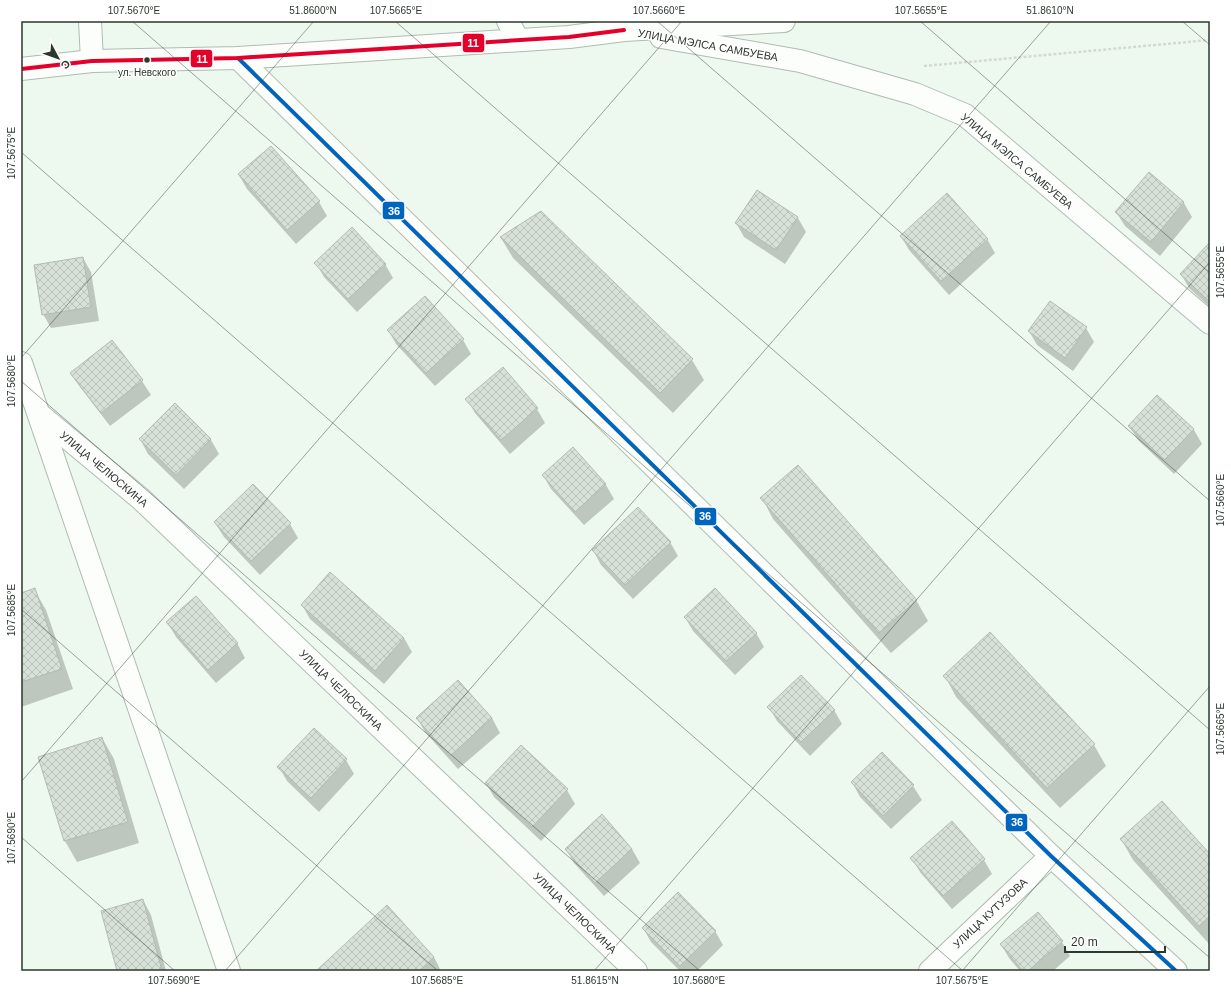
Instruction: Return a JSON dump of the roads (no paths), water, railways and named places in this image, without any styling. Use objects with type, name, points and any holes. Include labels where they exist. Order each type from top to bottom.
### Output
[{"type":"street","points":[[90,21],[92,61]]},
{"type":"street","points":[[508,21],[518,40]]},
{"type":"street","points":[[21,69],[92,61],[238,58],[569,38],[624,30],[784,21]]},
{"type":"street","name":"УЛИЦА МЭЛСА САМБУЕВА","points":[[624,30],[800,61],[915,94],[964,114],[1210,323]]},
{"type":"street","points":[[238,58],[1051,856],[1176,971]]},
{"type":"street","points":[[21,363],[40,414],[229,971]]},
{"type":"street","name":"УЛИЦА ЧЕЛЮСКИНА","points":[[40,414],[141,499],[636,971]]},
{"type":"street","name":"УЛИЦА КУТУЗОВА","points":[[930,971],[1051,856]]},
{"type":"place","name":"ул. Невского","points":[[147,60]]}]
